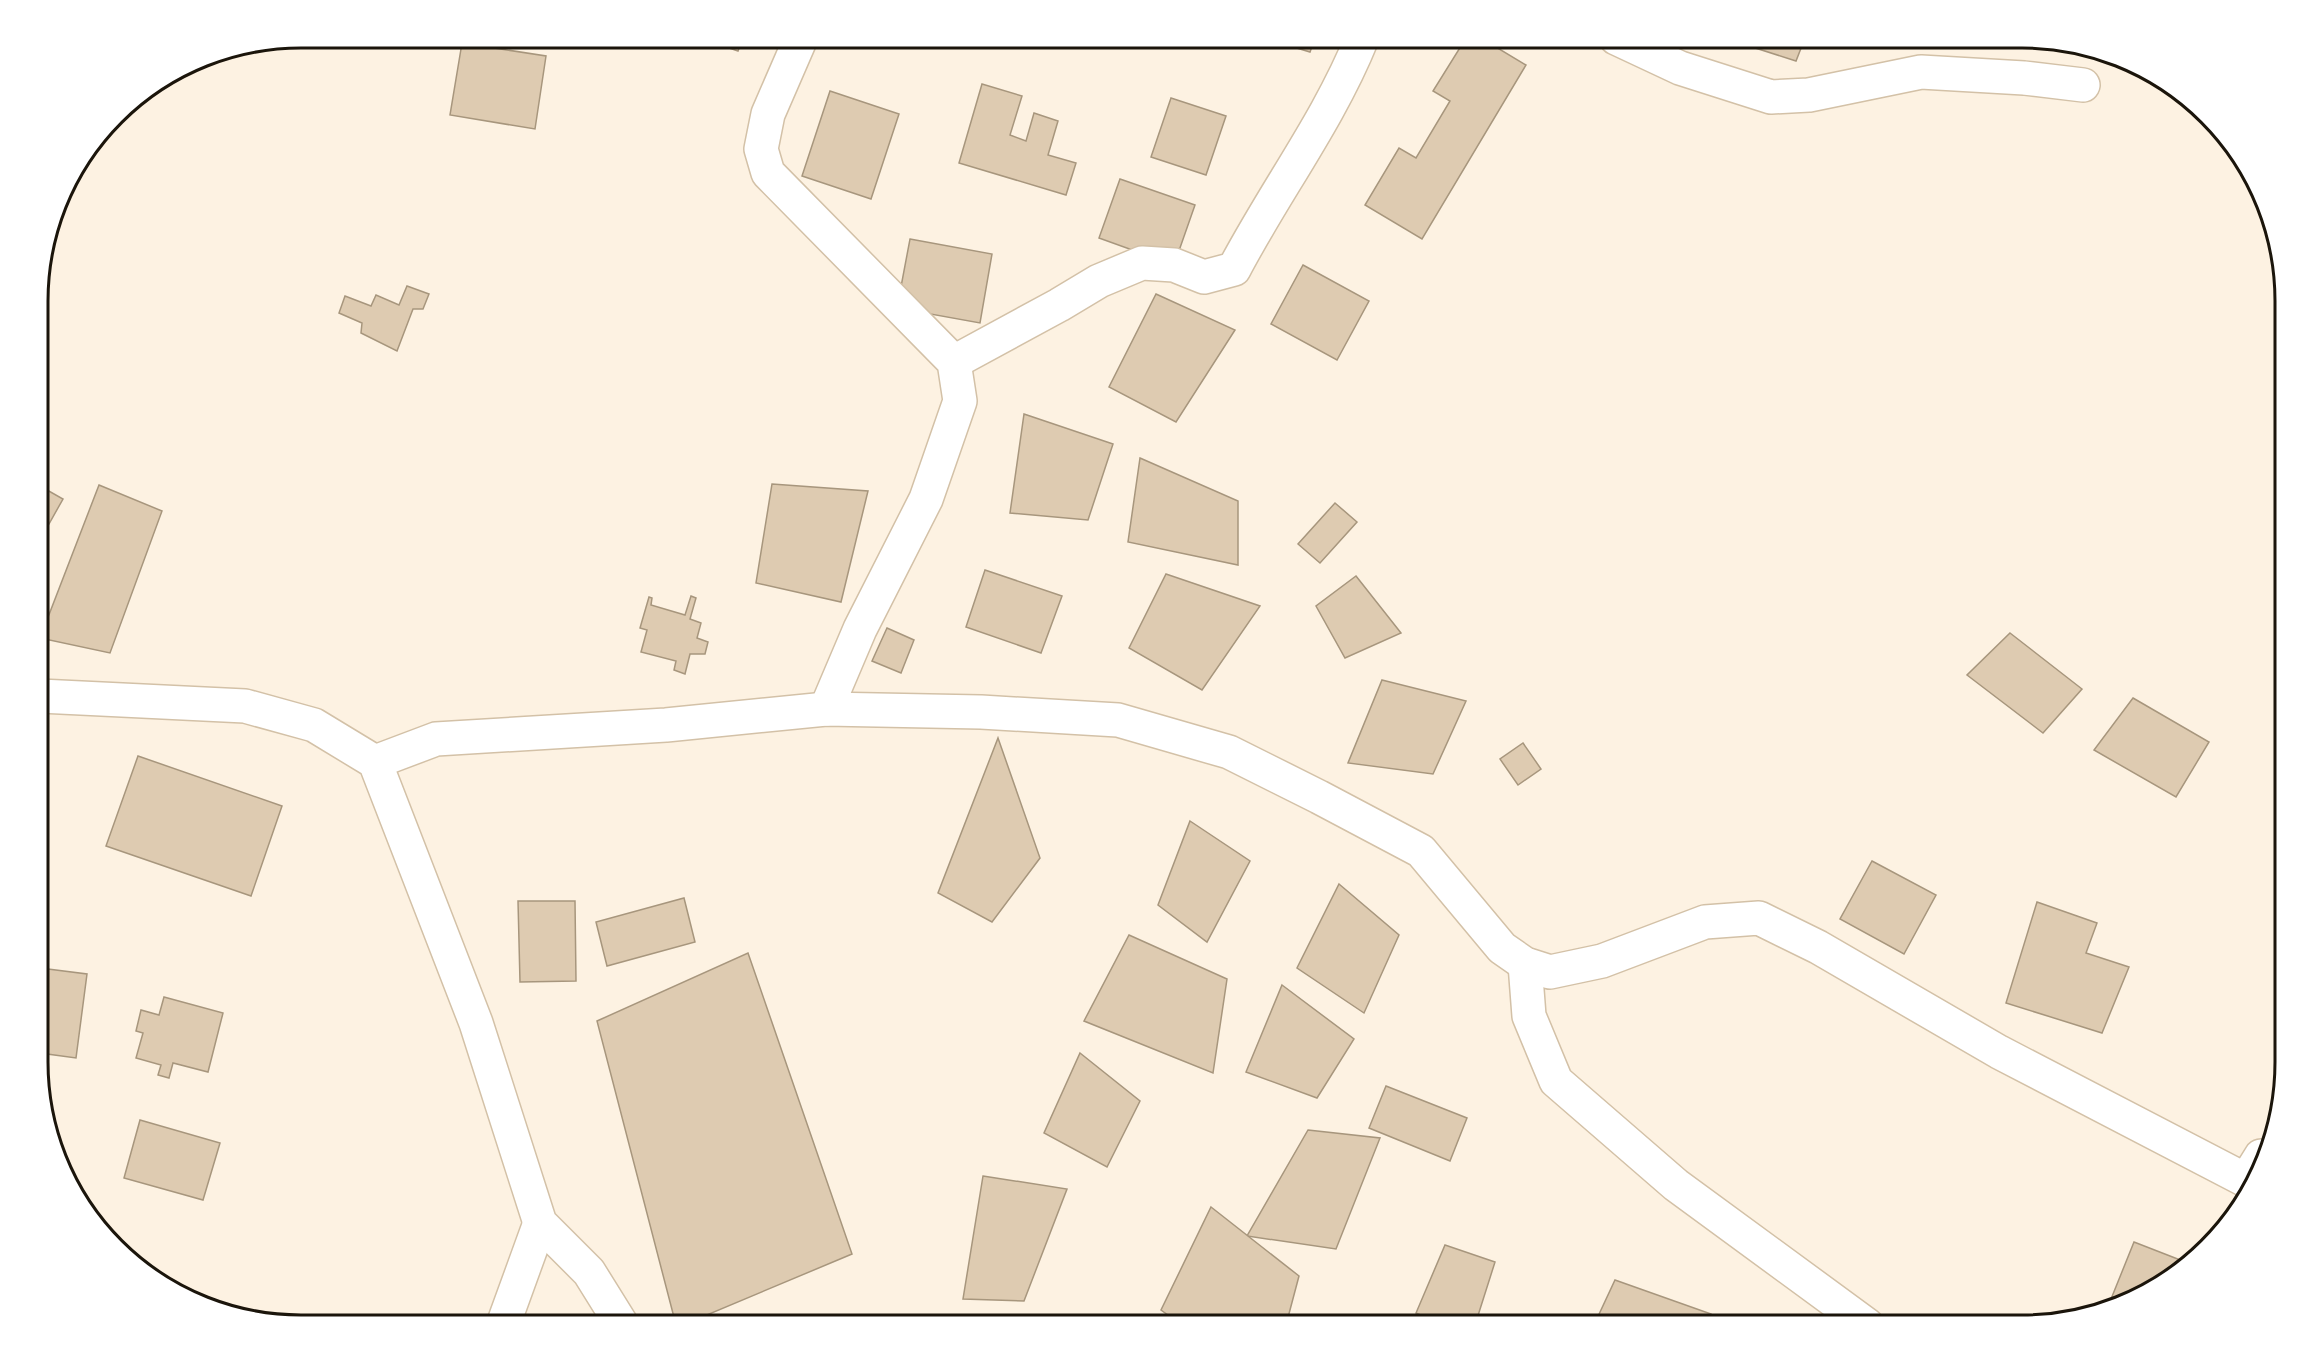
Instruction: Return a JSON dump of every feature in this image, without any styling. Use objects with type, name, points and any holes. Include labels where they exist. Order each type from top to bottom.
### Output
[{"type":"street","points":[[797,48],[768,114],[761,149],[768,173],[954,362],[960,401],[926,499],[860,628],[826,709]]},
{"type":"street","points":[[954,362],[1099,281],[1142,263],[1174,265],[1204,277],[1234,269],[1256,227],[1296,163],[1348,71],[1358,48]]},
{"type":"street","points":[[1637,48],[1680,68],[1771,98],[1809,95],[1921,72],[2024,78],[2083,85]]},
{"type":"street","points":[[48,696],[245,706],[314,725],[375,762],[476,1023],[540,1223],[589,1272],[616,1315]]},
{"type":"street","points":[[375,762],[436,739],[643,726],[826,709],[981,712],[1118,720],[1229,752],[1421,851],[1502,948],[1525,964],[1550,972],[1602,961],[1705,922],[1759,918],[1818,947],[1999,1052],[2250,1172]]},
{"type":"street","points":[[1525,964],[1529,1016],[1556,1082],[1676,1185],[1853,1315]]},
{"type":"street","points":[[507,1315],[540,1223]]},
{"type":"building","points":[[461,48],[494,48],[546,56],[535,129],[450,115]]},
{"type":"building","points":[[1297,48],[1311,48],[1310,52]]},
{"type":"building","points":[[1460,48],[1498,48],[1526,65],[1422,239],[1365,205],[1399,148],[1416,158],[1450,101],[1433,91]]},
{"type":"building","points":[[1755,48],[1801,48],[1796,61]]},
{"type":"building","points":[[982,84],[1022,96],[1010,135],[1026,141],[1034,113],[1058,121],[1048,155],[1076,163],[1066,195],[959,163]]},
{"type":"building","points":[[830,91],[899,114],[871,199],[802,176]]},
{"type":"building","points":[[1171,98],[1226,116],[1206,175],[1151,157]]},
{"type":"building","points":[[1120,179],[1195,205],[1174,265],[1099,238]]},
{"type":"building","points":[[910,239],[992,254],[980,323],[897,308]]},
{"type":"building","points":[[1303,265],[1369,301],[1337,360],[1271,324]]},
{"type":"building","points":[[407,286],[429,294],[423,309],[413,309],[397,351],[361,333],[362,323],[339,313],[345,296],[371,306],[376,295],[399,305]]},
{"type":"building","points":[[1156,294],[1235,330],[1176,422],[1109,387]]},
{"type":"building","points":[[1024,414],[1113,444],[1088,520],[1010,513]]},
{"type":"building","points":[[1140,458],[1238,501],[1238,565],[1128,542]]},
{"type":"building","points":[[772,484],[868,491],[841,602],[756,583]]},
{"type":"building","points":[[99,485],[162,511],[110,653],[48,640],[48,617]]},
{"type":"building","points":[[48,491],[63,499],[48,526]]},
{"type":"building","points":[[1335,503],[1357,522],[1320,563],[1298,544]]},
{"type":"building","points":[[985,570],[1062,596],[1041,653],[966,627]]},
{"type":"building","points":[[1166,574],[1260,606],[1202,690],[1129,648]]},
{"type":"building","points":[[1356,576],[1401,633],[1345,658],[1316,606]]},
{"type":"building","points":[[691,596],[696,598],[690,619],[701,623],[697,638],[708,642],[705,654],[690,654],[685,674],[674,670],[676,661],[641,652],[647,630],[640,628],[649,597],[652,598],[651,605],[685,615]]},
{"type":"building","points":[[887,628],[914,640],[901,673],[872,661]]},
{"type":"building","points":[[2010,633],[2082,689],[2043,733],[1967,675]]},
{"type":"building","points":[[1382,680],[1466,701],[1433,774],[1348,763]]},
{"type":"building","points":[[2133,698],[2209,742],[2176,797],[2094,750]]},
{"type":"building","points":[[998,738],[1040,858],[992,922],[938,893]]},
{"type":"building","points":[[1523,743],[1541,769],[1518,785],[1500,759]]},
{"type":"building","points":[[138,756],[282,806],[251,896],[106,846]]},
{"type":"building","points":[[1190,821],[1250,861],[1207,942],[1158,905]]},
{"type":"building","points":[[1872,861],[1936,895],[1904,954],[1840,919]]},
{"type":"building","points":[[1339,884],[1399,935],[1364,1013],[1297,968]]},
{"type":"building","points":[[684,898],[695,942],[607,966],[596,922]]},
{"type":"building","points":[[518,901],[575,901],[576,981],[520,982]]},
{"type":"building","points":[[2037,902],[2097,923],[2086,953],[2129,967],[2102,1033],[2006,1003]]},
{"type":"building","points":[[1129,935],[1227,979],[1213,1073],[1084,1021]]},
{"type":"building","points":[[748,953],[852,1254],[707,1315],[673,1315],[597,1021]]},
{"type":"building","points":[[48,969],[87,974],[76,1058],[48,1054]]},
{"type":"building","points":[[1282,985],[1354,1039],[1317,1098],[1246,1072]]},
{"type":"building","points":[[164,997],[223,1013],[208,1072],[173,1063],[169,1078],[158,1075],[161,1065],[136,1058],[143,1033],[136,1031],[141,1010],[159,1015]]},
{"type":"building","points":[[1080,1053],[1140,1101],[1107,1167],[1044,1133]]},
{"type":"building","points":[[1386,1086],[1467,1118],[1450,1161],[1369,1128]]},
{"type":"building","points":[[140,1120],[220,1143],[203,1200],[124,1178]]},
{"type":"building","points":[[1308,1130],[1380,1138],[1336,1249],[1247,1236]]},
{"type":"building","points":[[983,1176],[1067,1189],[1024,1301],[963,1299]]},
{"type":"building","points":[[1211,1207],[1299,1276],[1289,1315],[1168,1315],[1161,1310]]},
{"type":"building","points":[[2134,1242],[2180,1260],[2134,1289],[2111,1299]]},
{"type":"building","points":[[1445,1245],[1495,1262],[1478,1315],[1420,1315],[1416,1313]]},
{"type":"building","points":[[1615,1280],[1711,1314],[1711,1315],[1599,1315]]}]
